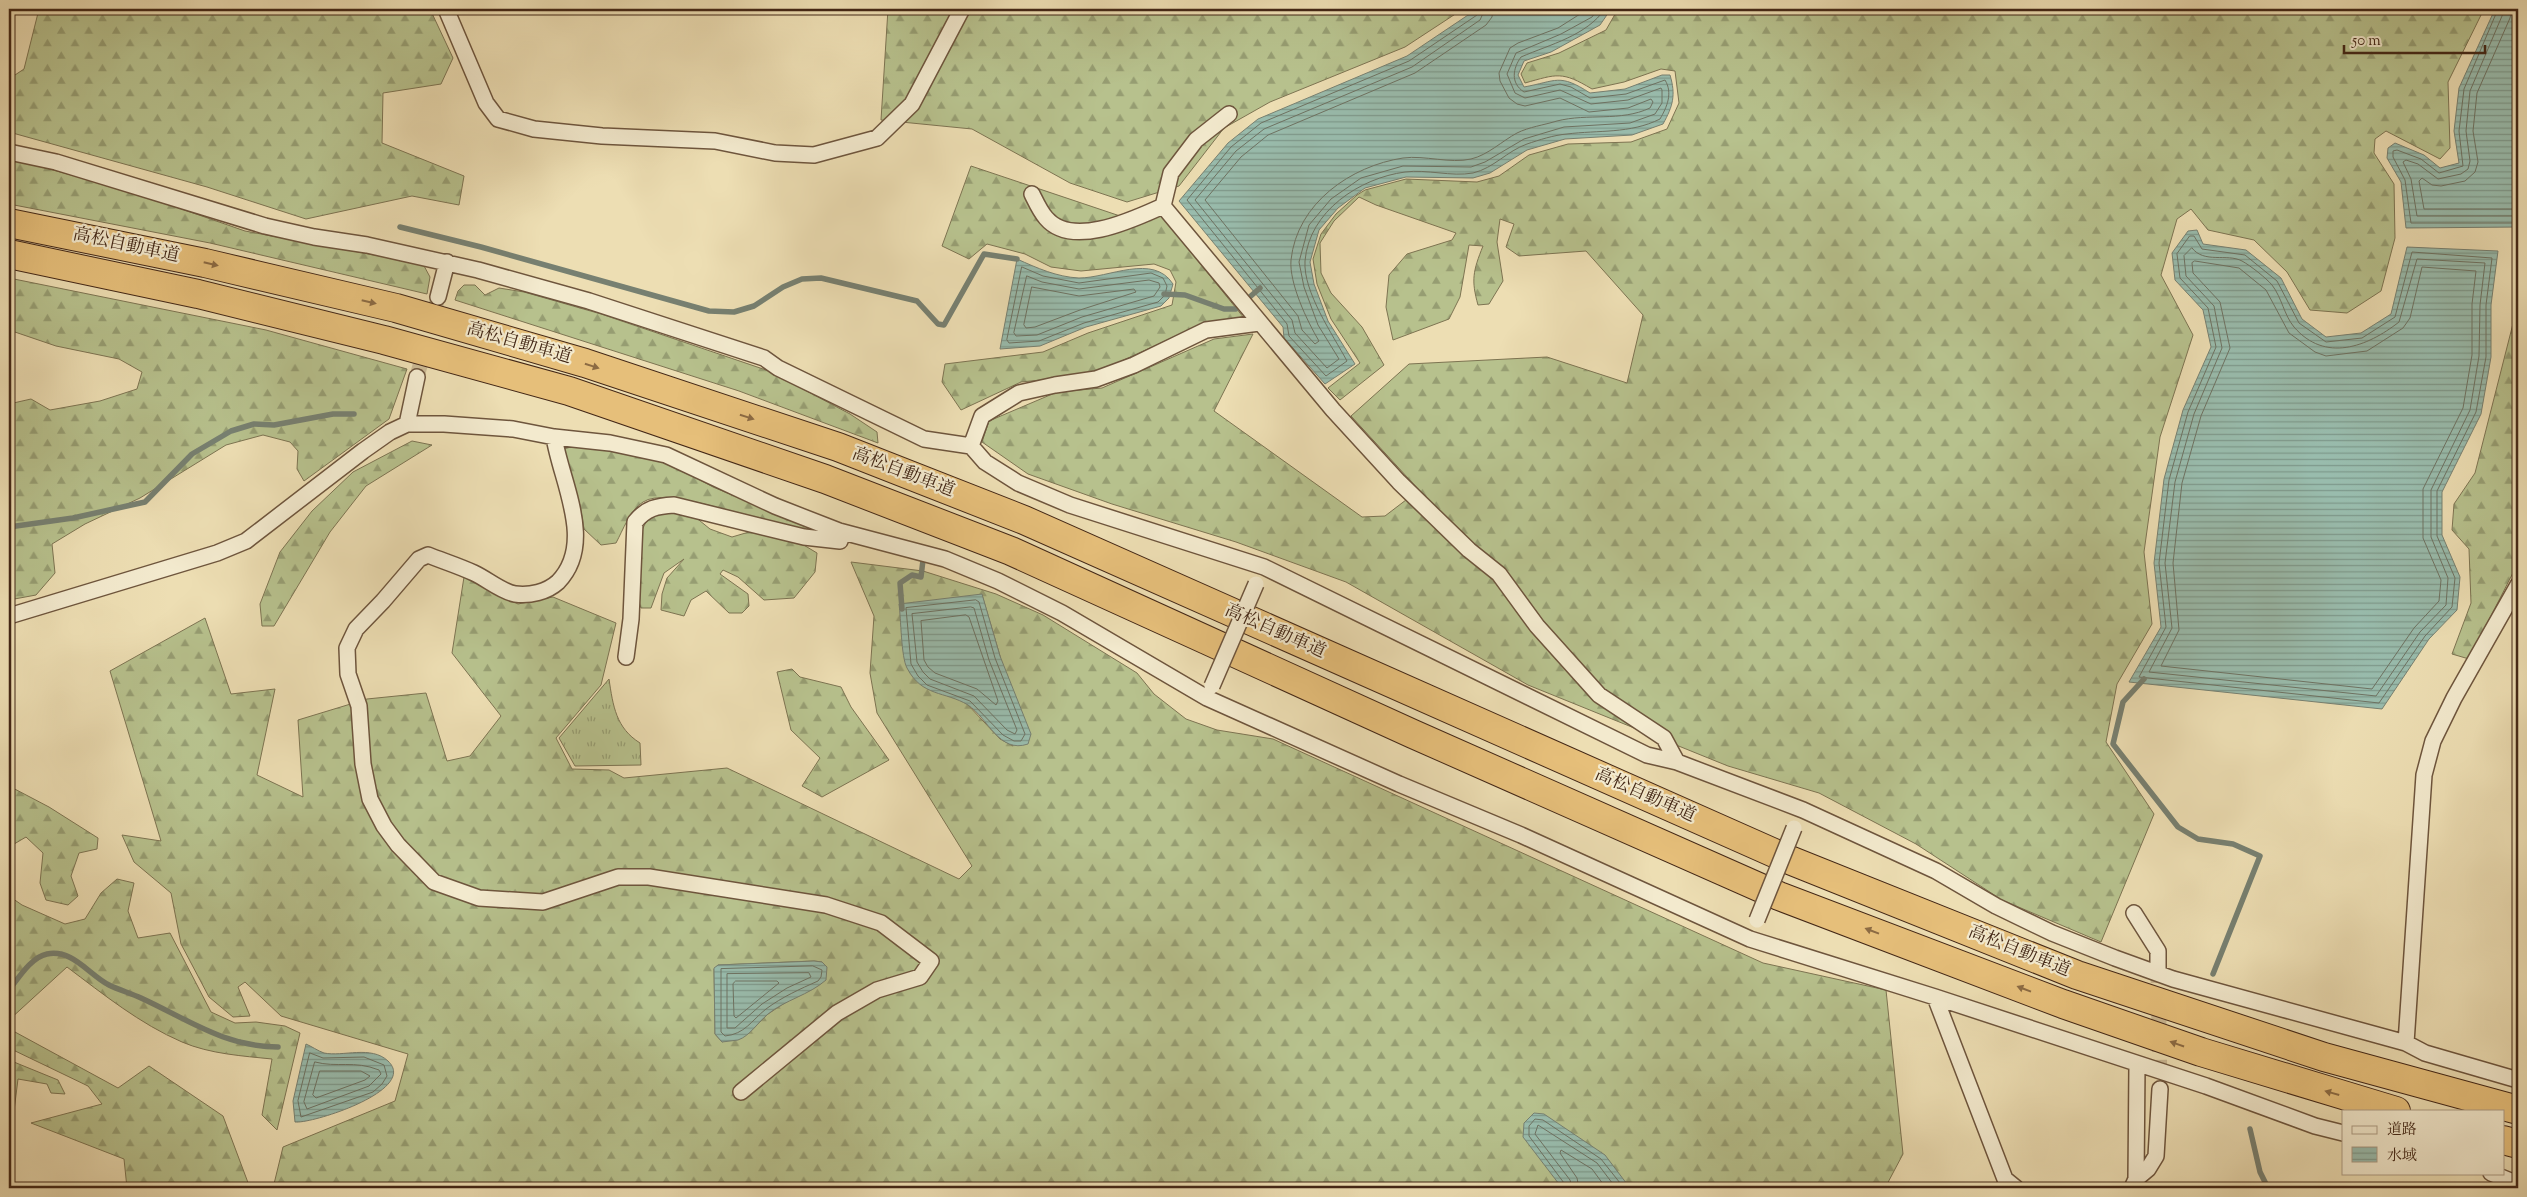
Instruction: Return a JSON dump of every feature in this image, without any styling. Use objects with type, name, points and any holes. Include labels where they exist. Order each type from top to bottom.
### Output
[{"type":"highway","name":"高松自動車道","points":[[9,223],[206,262],[396,308],[585,363],[838,447],[1024,520],[1792,861],[2067,971],[2324,1057],[2518,1110]]},
{"type":"highway","name":"高松自動車道","points":[[9,254],[198,294],[384,340],[569,391],[825,479],[1010,551],[1404,730],[1779,896],[2063,1004],[2201,1052],[2393,1110]]},
{"type":"highway","points":[[2504,1140],[2518,1144]]},
{"type":"street","points":[[446,9],[486,103],[498,119],[534,129],[602,136],[715,142],[775,153],[814,155],[877,138],[912,104],[962,9]]},
{"type":"street","points":[[1163,206],[1171,174],[1196,140],[1228,114]]},
{"type":"street","points":[[9,152],[56,162],[265,226],[314,238],[367,245],[447,262],[589,301],[764,358],[786,372],[924,439],[972,446],[985,462],[1018,483],[1062,501],[1264,567],[1647,756],[1677,762],[1803,810],[1936,871],[1996,906],[2052,933],[2173,979],[2406,1044],[2425,1053],[2518,1080]]},
{"type":"street","points":[[1032,194],[1046,219],[1067,230],[1096,230],[1124,224],[1163,206]]},
{"type":"street","points":[[1163,206],[1244,302],[1259,323],[1399,482],[1469,550],[1499,574],[1538,626],[1599,695],[1664,738],[1677,762]]},
{"type":"street","points":[[438,297],[447,262]]},
{"type":"street","points":[[972,446],[982,416],[1019,393],[1096,379],[1134,364],[1206,330],[1259,323]]},
{"type":"street","points":[[406,424],[417,377]]},
{"type":"street","points":[[9,616],[217,553],[246,541],[363,451],[390,432],[406,424],[444,424],[513,429],[554,437],[610,443],[666,455],[775,506],[843,532],[945,559],[998,581],[1210,692],[1399,784],[1513,831],[1750,939],[1935,997],[2137,1065],[2206,1086],[2315,1126],[2342,1133]]},
{"type":"street","points":[[554,437],[557,459],[570,495],[575,521],[574,558],[565,575],[554,586],[538,594],[514,594],[473,572],[428,555],[418,559],[383,601],[356,629],[347,648],[348,674],[359,706],[363,764],[370,799],[384,826],[398,845],[434,882],[480,898],[543,902],[618,877],[649,877],[826,905],[881,923],[931,961],[920,977],[878,990],[837,1013],[741,1092]]},
{"type":"street","points":[[626,657],[631,619],[636,522],[643,513],[657,506],[674,505],[804,537],[840,540],[843,532]]},
{"type":"street","points":[[1210,692],[1264,567]]},
{"type":"street","points":[[2406,1044],[2424,775],[2433,741],[2518,585]]},
{"type":"street","points":[[1750,939],[1803,810]]},
{"type":"street","points":[[2134,913],[2158,951],[2158,968]]},
{"type":"street","points":[[1935,997],[2006,1179],[2016,1188]]},
{"type":"street","points":[[2134,1184],[2137,1065]]},
{"type":"street","points":[[2134,1184],[2148,1169],[2156,1156],[2160,1089]]},
{"type":"street","points":[[2493,1174],[2518,1184]]},
{"type":"green space","points":[[39,9],[430,9],[453,58],[441,84],[383,93],[382,143],[464,176],[459,205],[412,196],[306,219],[207,187],[9,132],[9,79],[24,69]]},
{"type":"green space","points":[[888,9],[1463,9],[1405,47],[1270,102],[1224,128],[1179,186],[1127,202],[1070,183],[972,129],[881,120]]},
{"type":"green space","points":[[1618,9],[2484,9],[2448,82],[2450,148],[2440,159],[2386,131],[2375,139],[2374,153],[2394,184],[2395,238],[2381,291],[2347,313],[2310,310],[2287,272],[2254,240],[2208,230],[2191,209],[2177,219],[2161,275],[2193,335],[2160,437],[2144,552],[2152,624],[2117,684],[2106,742],[2154,814],[2101,942],[2002,900],[1916,844],[1819,793],[1728,766],[1528,685],[1346,582],[1236,542],[1112,504],[1028,474],[982,442],[989,421],[1057,392],[1102,388],[1214,339],[1253,334],[1214,411],[1362,517],[1385,516],[1419,490],[1351,416],[1409,364],[1547,357],[1627,383],[1643,315],[1586,251],[1519,256],[1506,247],[1514,224],[1500,219],[1497,242],[1503,281],[1489,304],[1478,305],[1474,289],[1475,269],[1483,246],[1469,245],[1460,297],[1449,319],[1393,340],[1386,307],[1389,275],[1407,254],[1452,240],[1456,233],[1376,205],[1359,197],[1334,221],[1320,243],[1321,273],[1331,293],[1362,327],[1384,365],[1340,400],[1328,388],[1360,363],[1331,319],[1317,284],[1313,259],[1321,234],[1336,214],[1365,190],[1406,179],[1477,182],[1499,176],[1529,155],[1568,144],[1631,142],[1667,129],[1679,103],[1675,71],[1661,69],[1624,82],[1592,89],[1573,79],[1559,76],[1525,83],[1521,74],[1527,63],[1559,53],[1606,30]]},
{"type":"green space","points":[[9,158],[130,191],[245,231],[423,264],[430,277],[427,294],[210,243],[9,204]]},
{"type":"green space","points":[[971,166],[1132,220],[1161,215],[1244,318],[1202,324],[1100,371],[1071,377],[1021,382],[961,410],[942,382],[945,364],[1043,352],[1088,333],[1172,305],[1176,282],[1170,270],[1154,264],[1081,271],[1051,267],[1025,254],[987,244],[969,259],[942,246]]},
{"type":"green space","points":[[9,278],[266,330],[407,369],[389,419],[304,481],[297,469],[298,451],[290,442],[263,435],[226,445],[140,498],[85,524],[52,544],[55,573],[36,595],[9,600],[9,404],[31,399],[50,410],[100,401],[137,389],[142,372],[119,359],[56,346],[9,330]]},
{"type":"green space","points":[[464,285],[475,285],[485,295],[499,288],[524,292],[601,314],[769,371],[850,414],[877,432],[878,443],[739,391],[455,300],[458,291]]},
{"type":"green space","points":[[2518,304],[2518,563],[2469,659],[2452,654],[2471,603],[2469,549],[2452,530],[2454,504],[2475,473]]},
{"type":"green space","points":[[412,441],[432,445],[366,486],[330,532],[274,626],[262,626],[260,604],[280,552],[312,511],[353,472]]},
{"type":"green space","points":[[577,445],[624,452],[673,465],[713,487],[819,531],[761,521],[688,500],[654,498],[643,502],[634,510],[616,543],[601,545],[584,529],[580,505],[561,450]]},
{"type":"green space","points":[[664,510],[694,516],[710,529],[732,537],[749,532],[781,537],[802,544],[817,553],[815,572],[794,598],[764,600],[738,577],[723,570],[720,574],[748,594],[749,606],[742,613],[729,613],[706,591],[691,600],[684,616],[661,610],[662,594],[667,578],[684,559],[664,573],[651,608],[641,608],[638,600],[640,534],[646,522]]},
{"type":"green space","points":[[851,562],[923,571],[996,594],[1043,615],[1137,673],[1154,694],[1186,719],[1217,730],[1273,739],[1763,963],[1886,990],[1903,1154],[1885,1188],[273,1188],[283,1147],[395,1101],[408,1054],[281,1016],[245,982],[238,987],[250,1016],[233,1017],[209,997],[181,944],[171,893],[134,862],[122,835],[161,841],[110,671],[205,618],[231,694],[275,689],[257,775],[303,797],[298,720],[367,699],[426,693],[447,761],[470,756],[501,716],[452,653],[464,577],[518,604],[553,597],[616,623],[601,685],[556,738],[572,769],[609,770],[624,778],[727,768],[959,879],[972,866],[877,713],[870,673],[874,616]],"holes":[[[982,595],[1000,656],[1013,746],[1000,739],[968,705]],[[822,962],[792,998],[768,1014],[751,1031],[722,1042],[715,1034],[714,969],[718,965]]]},
{"type":"green space","points":[[792,669],[800,677],[841,687],[851,707],[889,760],[822,797],[802,786],[820,758],[791,730],[777,672]]},
{"type":"green space","points":[[609,679],[617,716],[626,730],[640,743],[641,765],[575,766],[559,738]]},
{"type":"green space","points":[[9,786],[49,807],[98,838],[97,849],[79,853],[71,876],[78,896],[68,905],[46,900],[40,883],[43,853],[26,837],[9,847]]},
{"type":"green space","points":[[117,879],[134,883],[128,911],[138,938],[170,933],[211,1012],[235,1023],[256,1022],[285,1026],[300,1033],[277,1130],[262,1115],[272,1059],[215,1052],[193,1046],[166,1035],[108,998],[67,967],[9,1020],[9,896],[22,905],[65,924],[85,919],[101,893]]},
{"type":"green space","points":[[15,1032],[118,1088],[149,1066],[223,1116],[250,1188],[127,1188],[124,1159],[31,1123],[102,1104],[88,1086],[9,1048],[9,1041]]},
{"type":"green space","points":[[9,1060],[58,1080],[65,1094],[51,1093],[47,1084],[18,1079],[14,1111],[9,1111]]},
{"type":"water","points":[[1477,9],[1611,9],[1600,25],[1551,52],[1524,61],[1518,75],[1524,87],[1558,80],[1571,83],[1590,93],[1625,89],[1662,75],[1670,75],[1673,95],[1669,112],[1663,124],[1632,135],[1565,139],[1527,150],[1490,173],[1473,178],[1406,177],[1365,188],[1338,208],[1319,230],[1310,262],[1314,284],[1328,321],[1355,364],[1325,384],[1284,338],[1283,327],[1179,201],[1228,143],[1258,119],[1407,56]]},
{"type":"water","points":[[2495,9],[2518,9],[2518,227],[2406,228],[2401,182],[2387,158],[2388,148],[2395,143],[2424,155],[2440,168],[2459,163],[2454,131],[2459,88]]},
{"type":"water","points":[[2197,230],[2203,244],[2246,250],[2281,278],[2302,319],[2326,337],[2361,333],[2391,314],[2407,247],[2498,251],[2491,305],[2491,357],[2481,414],[2442,492],[2442,535],[2460,577],[2457,610],[2429,639],[2382,709],[2129,682],[2161,627],[2154,563],[2164,479],[2183,410],[2211,347],[2203,310],[2175,280],[2172,253],[2188,231]]},
{"type":"water","points":[[1017,259],[1055,274],[1079,278],[1142,268],[1154,270],[1164,275],[1173,284],[1169,298],[1161,306],[1086,327],[1040,346],[1000,349]]},
{"type":"water","points":[[982,594],[1000,656],[1031,734],[1028,744],[1018,746],[1009,744],[995,733],[968,705],[927,689],[920,684],[913,677],[905,663],[899,604]]},
{"type":"water","points":[[822,962],[827,967],[826,980],[812,990],[775,1009],[764,1017],[750,1032],[738,1040],[722,1042],[715,1034],[714,968],[718,965]]},
{"type":"water","points":[[306,1044],[324,1053],[365,1052],[381,1056],[388,1061],[394,1072],[389,1083],[377,1094],[360,1103],[321,1117],[295,1122],[293,1101]]},
{"type":"water","points":[[1534,1113],[1544,1114],[1605,1155],[1630,1188],[1562,1188],[1523,1137],[1524,1123]]},
{"type":"waterway","points":[[400,227],[481,247],[709,311],[734,312],[754,306],[783,287],[802,279],[821,278],[917,301],[938,324],[944,325],[984,254],[1017,259]]},
{"type":"waterway","points":[[1164,294],[1185,295],[1224,309],[1236,309],[1260,288]]},
{"type":"waterway","points":[[9,527],[73,518],[145,502],[192,454],[231,431],[254,424],[274,425],[333,414],[354,414]]},
{"type":"waterway","points":[[902,609],[900,583],[912,575],[921,577],[923,560]]},
{"type":"waterway","points":[[2144,679],[2123,702],[2113,744],[2178,827],[2198,839],[2233,844],[2260,856],[2213,974]]},
{"type":"waterway","points":[[9,990],[25,969],[36,959],[47,954],[56,953],[73,959],[109,985],[223,1037],[259,1046],[278,1047]]},
{"type":"waterway","points":[[2250,1129],[2260,1172],[2268,1188]]},
{"type":"tunnel","points":[[417,377],[438,297]]},
{"type":"tunnel","points":[[2158,968],[2160,1089]]}]
